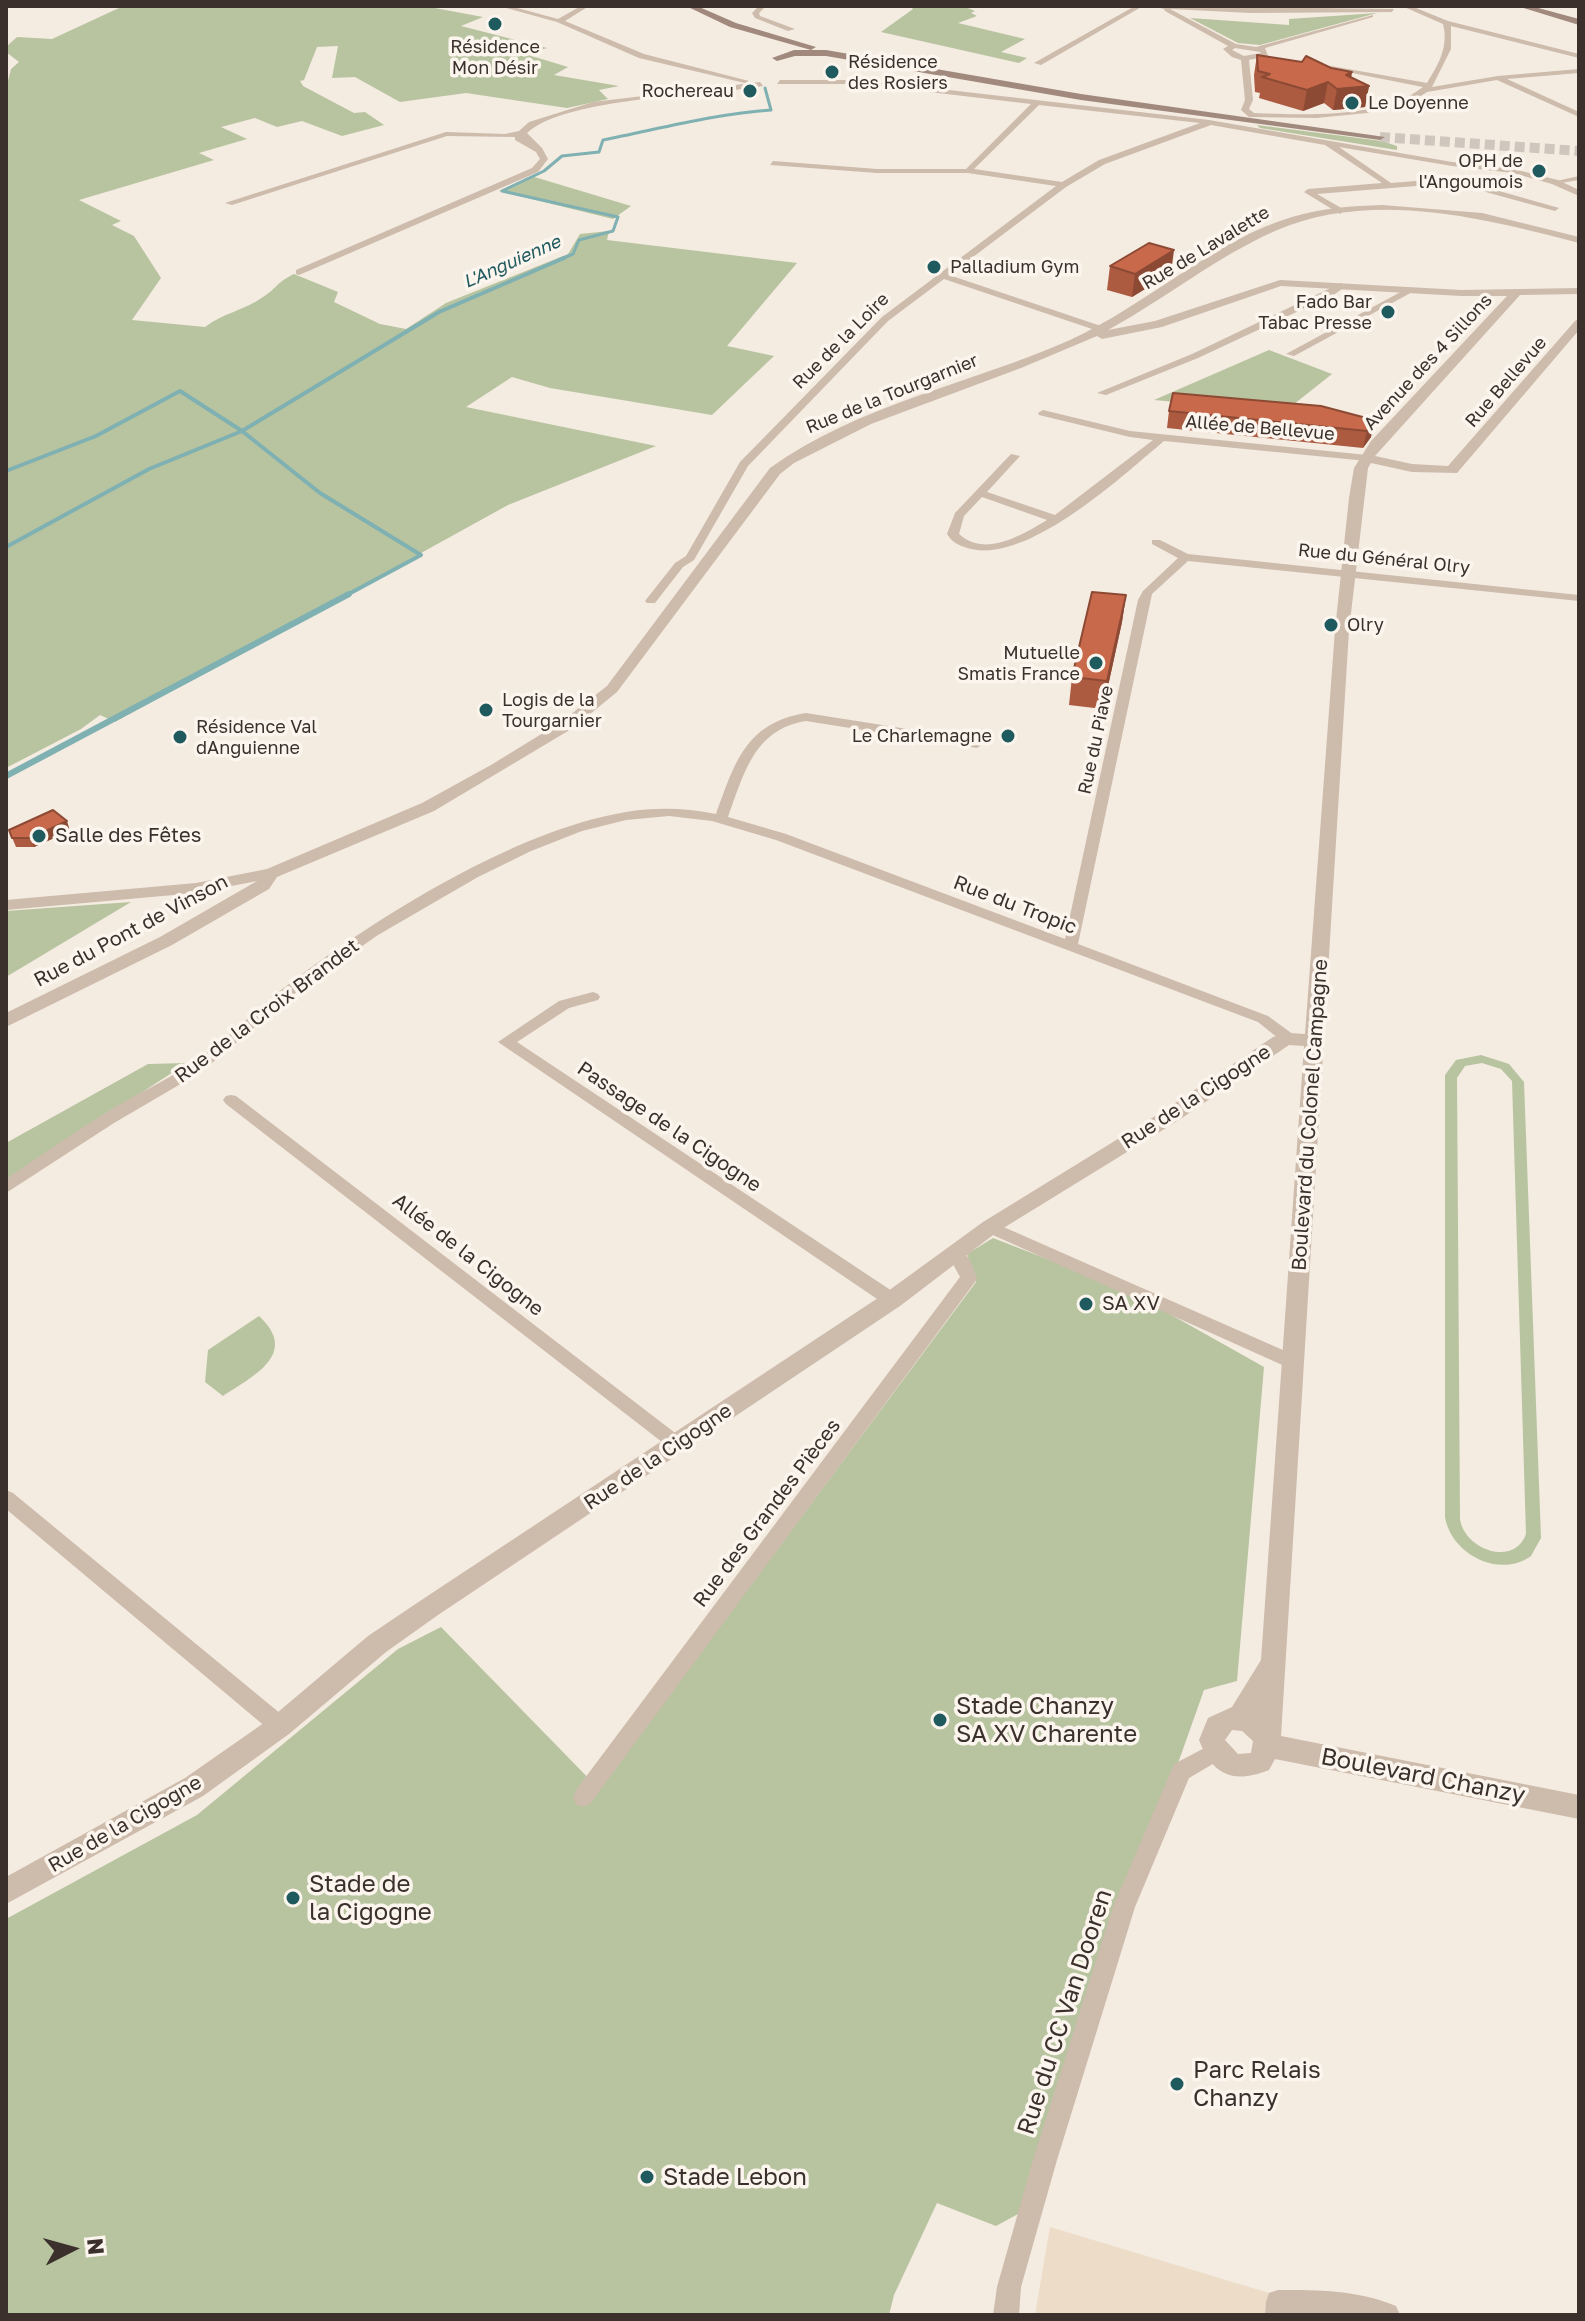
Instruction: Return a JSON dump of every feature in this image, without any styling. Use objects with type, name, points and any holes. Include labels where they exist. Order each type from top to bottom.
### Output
[{"type":"main road","points":[[690,6],[775,48],[776,72],[811,52],[909,66]]},
{"type":"main road","points":[[699,6],[785,39],[909,66]]},
{"type":"main road","points":[[1521,6],[1579,22]]},
{"type":"main road","points":[[733,25],[831,52],[1088,98],[1381,136],[1311,122],[1295,115]]},
{"type":"main road","points":[[932,70],[1245,120]]},
{"type":"main road","points":[[944,72],[1055,98],[1080,107]]},
{"type":"street","points":[[502,6],[559,21],[642,56],[760,82]]},
{"type":"street","points":[[559,21],[586,6]]},
{"type":"street","points":[[763,6],[755,13],[757,17],[791,29]]},
{"type":"street","points":[[1038,63],[1140,6]]},
{"type":"street","points":[[1159,7],[1251,11],[1392,10]]},
{"type":"street","points":[[1159,7],[1234,46],[1278,58]]},
{"type":"street","points":[[1234,46],[1227,51],[1245,58],[1406,7],[1446,23],[1579,56]]},
{"type":"street","points":[[299,272],[535,170],[544,159],[539,150],[519,139],[522,133],[532,124],[593,104],[726,88],[760,82],[776,72],[1034,100],[1205,124],[1371,110],[1412,98],[1426,88],[1451,42],[1446,23]]},
{"type":"street","points":[[1245,58],[1249,100],[1245,120]]},
{"type":"street","points":[[1323,67],[1426,88],[1579,71]]},
{"type":"street","points":[[726,88],[731,78]]},
{"type":"street","points":[[1498,78],[1579,115]]},
{"type":"street","points":[[968,171],[1034,100],[1055,98],[1143,115]]},
{"type":"street","points":[[1245,120],[1330,143],[1513,171],[1555,182],[1579,193]]},
{"type":"street","name":"Rue de la Loire","points":[[678,601],[655,596],[679,565],[690,558],[744,464],[885,319],[1063,185],[1102,162],[1205,124]]},
{"type":"street","points":[[229,203],[446,134],[505,136],[522,133]]},
{"type":"street","points":[[1330,143],[1330,147],[1387,183]]},
{"type":"street","points":[[773,163],[877,171],[968,171],[1063,185]]},
{"type":"street","points":[[1555,182],[1579,178]]},
{"type":"street","points":[[1340,211],[1308,192],[1435,179],[1466,181],[1555,208]]},
{"type":"street","name":"Rue de Lavalette","points":[[1098,332],[1282,223],[1340,211],[1471,213],[1515,220],[1579,240]]},
{"type":"street","points":[[941,275],[1098,332]]},
{"type":"street","name":"Rue de la Tourgarnier","points":[[271,873],[428,807],[567,725],[612,689],[775,471],[807,449],[863,422],[1098,332],[1110,335],[1158,324],[1274,284],[1411,290],[1579,291]]},
{"type":"street","points":[[1102,393],[1195,356],[1341,286]]},
{"type":"street","points":[[1291,354],[1411,290]]},
{"type":"street","name":"Avenue des 4 Sillons","points":[[1358,491],[1361,468],[1376,444],[1517,292]]},
{"type":"street","name":"Rue Bellevue","points":[[1412,468],[1444,472],[1460,463],[1577,328]]},
{"type":"street","points":[[1043,413],[1130,434],[1162,438]]},
{"type":"street","name":"Allée de Bellevue","points":[[1015,456],[959,515],[953,534],[964,544],[987,548],[1002,546],[1056,519],[1162,438],[1367,458]]},
{"type":"street","points":[[1367,458],[1412,468]]},
{"type":"street","points":[[1358,491],[1374,472],[1412,468]]},
{"type":"street","name":"Boulevard du Colonel Campagne","points":[[1266,1742],[1295,1363],[1304,1192],[1348,572],[1358,491]]},
{"type":"street","points":[[979,493],[1056,519]]},
{"type":"street","points":[[1156,542],[1185,557]]},
{"type":"street","name":"Rue du Général Olry","points":[[1185,557],[1579,598]]},
{"type":"street","name":"Rue du Piave","points":[[1070,947],[1144,600],[1147,593],[1185,557]]},
{"type":"street","points":[[721,818],[743,759],[758,738],[778,721],[791,717],[977,744]]},
{"type":"street","name":"Rue de la Croix Brandet","points":[[6,1187],[120,1112],[198,1067],[329,961],[468,876],[590,824],[620,816],[668,811],[721,818]]},
{"type":"street","name":"Rue du Tropic","points":[[721,818],[781,837],[1263,1019],[1289,1039]]},
{"type":"street","points":[[6,905],[196,888],[271,873]]},
{"type":"street","name":"Rue du Pont de Vinson","points":[[6,1021],[166,941],[263,885],[271,873]]},
{"type":"street","name":"Passage de la Cigogne","points":[[593,997],[564,1004],[506,1042],[892,1300]]},
{"type":"street","name":"Rue de la Cigogne","points":[[6,1891],[194,1787],[280,1726],[377,1644],[892,1300],[990,1227],[1172,1115],[1280,1041],[1316,1041]]},
{"type":"street","name":"Allée de la Cigogne","points":[[231,1100],[677,1444]]},
{"type":"street","points":[[990,1227],[1295,1363]]},
{"type":"street","name":"Rue des Grandes Pièces","points":[[583,1797],[969,1278],[964,1264],[955,1253]]},
{"type":"street","points":[[6,1498],[280,1726]]},
{"type":"street","name":"Boulevard du Colonel Campagne","points":[[1240,1718],[1261,1684],[1272,1657]]},
{"type":"street","points":[[1231,1718],[1240,1718],[1256,1725],[1266,1742],[1265,1755],[1260,1762],[1244,1767],[1226,1762],[1216,1751],[1212,1740],[1217,1726],[1231,1718]]},
{"type":"street","name":"Boulevard Chanzy","points":[[1266,1742],[1579,1807]]},
{"type":"street","name":"Rue du CC Van Dooren","points":[[1006,2315],[1009,2287],[1045,2160],[1124,1907],[1181,1771],[1216,1751]]},
{"type":"street","points":[[1278,2315],[1278,2302],[1333,2302],[1387,2315]]},
{"type":"green space","points":[[115,6],[424,6],[483,17],[461,26],[547,48],[525,54],[568,67],[554,75],[619,86],[599,90],[608,99],[567,108],[466,93],[400,102],[355,77],[332,78],[338,46],[317,47],[304,80],[300,81],[303,86],[354,113],[365,112],[384,125],[342,136],[302,121],[277,127],[255,118],[221,127],[247,139],[199,153],[214,160],[79,200],[121,221],[112,225],[134,236],[161,278],[132,320],[205,327],[256,301],[294,274],[338,292],[334,302],[380,324],[406,329],[446,303],[568,254],[580,234],[609,231],[607,240],[797,263],[727,346],[774,356],[712,415],[550,388],[512,377],[466,407],[656,446],[508,505],[115,722],[100,715],[81,729],[6,768],[6,89],[11,69],[19,62],[6,52],[6,47],[17,37],[52,39],[119,8]]},
{"type":"green space","points":[[910,6],[963,6],[975,11],[971,13],[977,16],[958,23],[1025,39],[1001,52],[1027,58],[1019,63],[881,32],[913,9]]},
{"type":"green space","points":[[1377,13],[1260,45],[1238,43],[1190,18],[1289,25],[1289,19]]},
{"type":"green space","points":[[1257,125],[1382,141],[1397,146],[1397,150],[1260,128]]},
{"type":"green space","points":[[531,176],[631,206],[613,219],[499,191]]},
{"type":"green space","points":[[1269,350],[1332,374],[1284,412],[1154,400]]},
{"type":"green space","points":[[131,902],[6,977],[6,911]]},
{"type":"green space","points":[[1481,1055],[1509,1064],[1524,1082],[1541,1538],[1531,1556],[1505,1565],[1491,1564],[1466,1552],[1456,1542],[1445,1517],[1445,1075],[1456,1060]],"holes":[[[1482,1063],[1501,1069],[1512,1081],[1526,1534],[1520,1544],[1501,1552],[1479,1546],[1470,1539],[1460,1519],[1457,1078],[1465,1066]]]},
{"type":"green space","points":[[187,1063],[6,1181],[6,1143],[148,1064]]},
{"type":"green space","points":[[993,1238],[1127,1290],[1264,1367],[1237,1681],[1204,1690],[1018,2214],[996,2226],[937,2203],[894,2295],[889,2315],[6,2315],[6,1919],[197,1815],[398,1649],[441,1627],[599,1789],[976,1282],[967,1254]]},
{"type":"green space","points":[[259,1316],[275,1342],[274,1353],[258,1372],[223,1396],[205,1382],[208,1350]]},
{"type":"shaded area","points":[[1050,2227],[1269,2293],[1268,2315],[1035,2315]]},
{"type":"building","points":[[1257,55],[1302,62],[1306,56],[1331,68],[1352,72],[1346,75],[1369,86],[1337,89],[1328,82],[1307,90],[1262,77],[1270,74],[1258,71]]},
{"type":"building","points":[[1149,243],[1174,250],[1135,274],[1110,266]]},
{"type":"building","points":[[1173,393],[1321,406],[1374,420],[1367,431],[1169,411]]},
{"type":"building","name":"Mutuelle Smatis France","points":[[1092,592],[1126,595],[1107,681],[1072,677]]},
{"type":"building","points":[[53,810],[67,821],[31,838],[12,838],[9,830]]},
{"type":"waterway","name":"L'Anguienne","points":[[559,260],[573,254],[579,240],[613,231],[618,217],[502,191],[544,171],[562,156],[599,152],[603,140],[708,118],[771,110],[765,88]]},
{"type":"waterway","name":"L'Anguienne","points":[[242,431],[439,312],[564,258]]},
{"type":"waterway","name":"L'Anguienne","points":[[6,471],[96,436],[180,391],[242,431]]},
{"type":"waterway","name":"L'Anguienne","points":[[6,547],[149,469],[242,431]]},
{"type":"waterway","name":"L'Anguienne","points":[[242,431],[320,493],[421,555],[345,596]]},
{"type":"waterway","name":"L'Anguienne","points":[[6,776],[349,594]]},
{"type":"tunnel","points":[[1380,137],[1579,151]]},
{"type":"place","name":"Résidence Mon Désir","points":[[495,24]]},
{"type":"place","name":"Résidence des Rosiers","points":[[832,72]]},
{"type":"place","name":"Rochereau","points":[[750,91]]},
{"type":"place","name":"Le Doyenne","points":[[1352,103]]},
{"type":"place","name":"OPH de l'Angoumois","points":[[1539,171]]},
{"type":"place","name":"Palladium Gym","points":[[934,267]]},
{"type":"place","name":"Fado Bar Tabac Presse","points":[[1388,312]]},
{"type":"place","name":"Olry","points":[[1331,625]]},
{"type":"place","name":"Mutuelle Smatis France","points":[[1096,663]]},
{"type":"place","name":"Logis de la Tourgarnier","points":[[486,710]]},
{"type":"place","name":"Le Charlemagne","points":[[1008,736]]},
{"type":"place","name":"Résidence Val dAnguienne","points":[[180,737]]},
{"type":"place","name":"Salle des Fêtes","points":[[39,836]]},
{"type":"place","name":"SA XV","points":[[1086,1304]]},
{"type":"place","name":"Stade Chanzy SA XV Charente","points":[[940,1720]]},
{"type":"place","name":"Stade de la Cigogne","points":[[293,1898]]},
{"type":"place","name":"Parc Relais Chanzy","points":[[1177,2084]]},
{"type":"place","name":"Stade Lebon","points":[[647,2177]]}]
